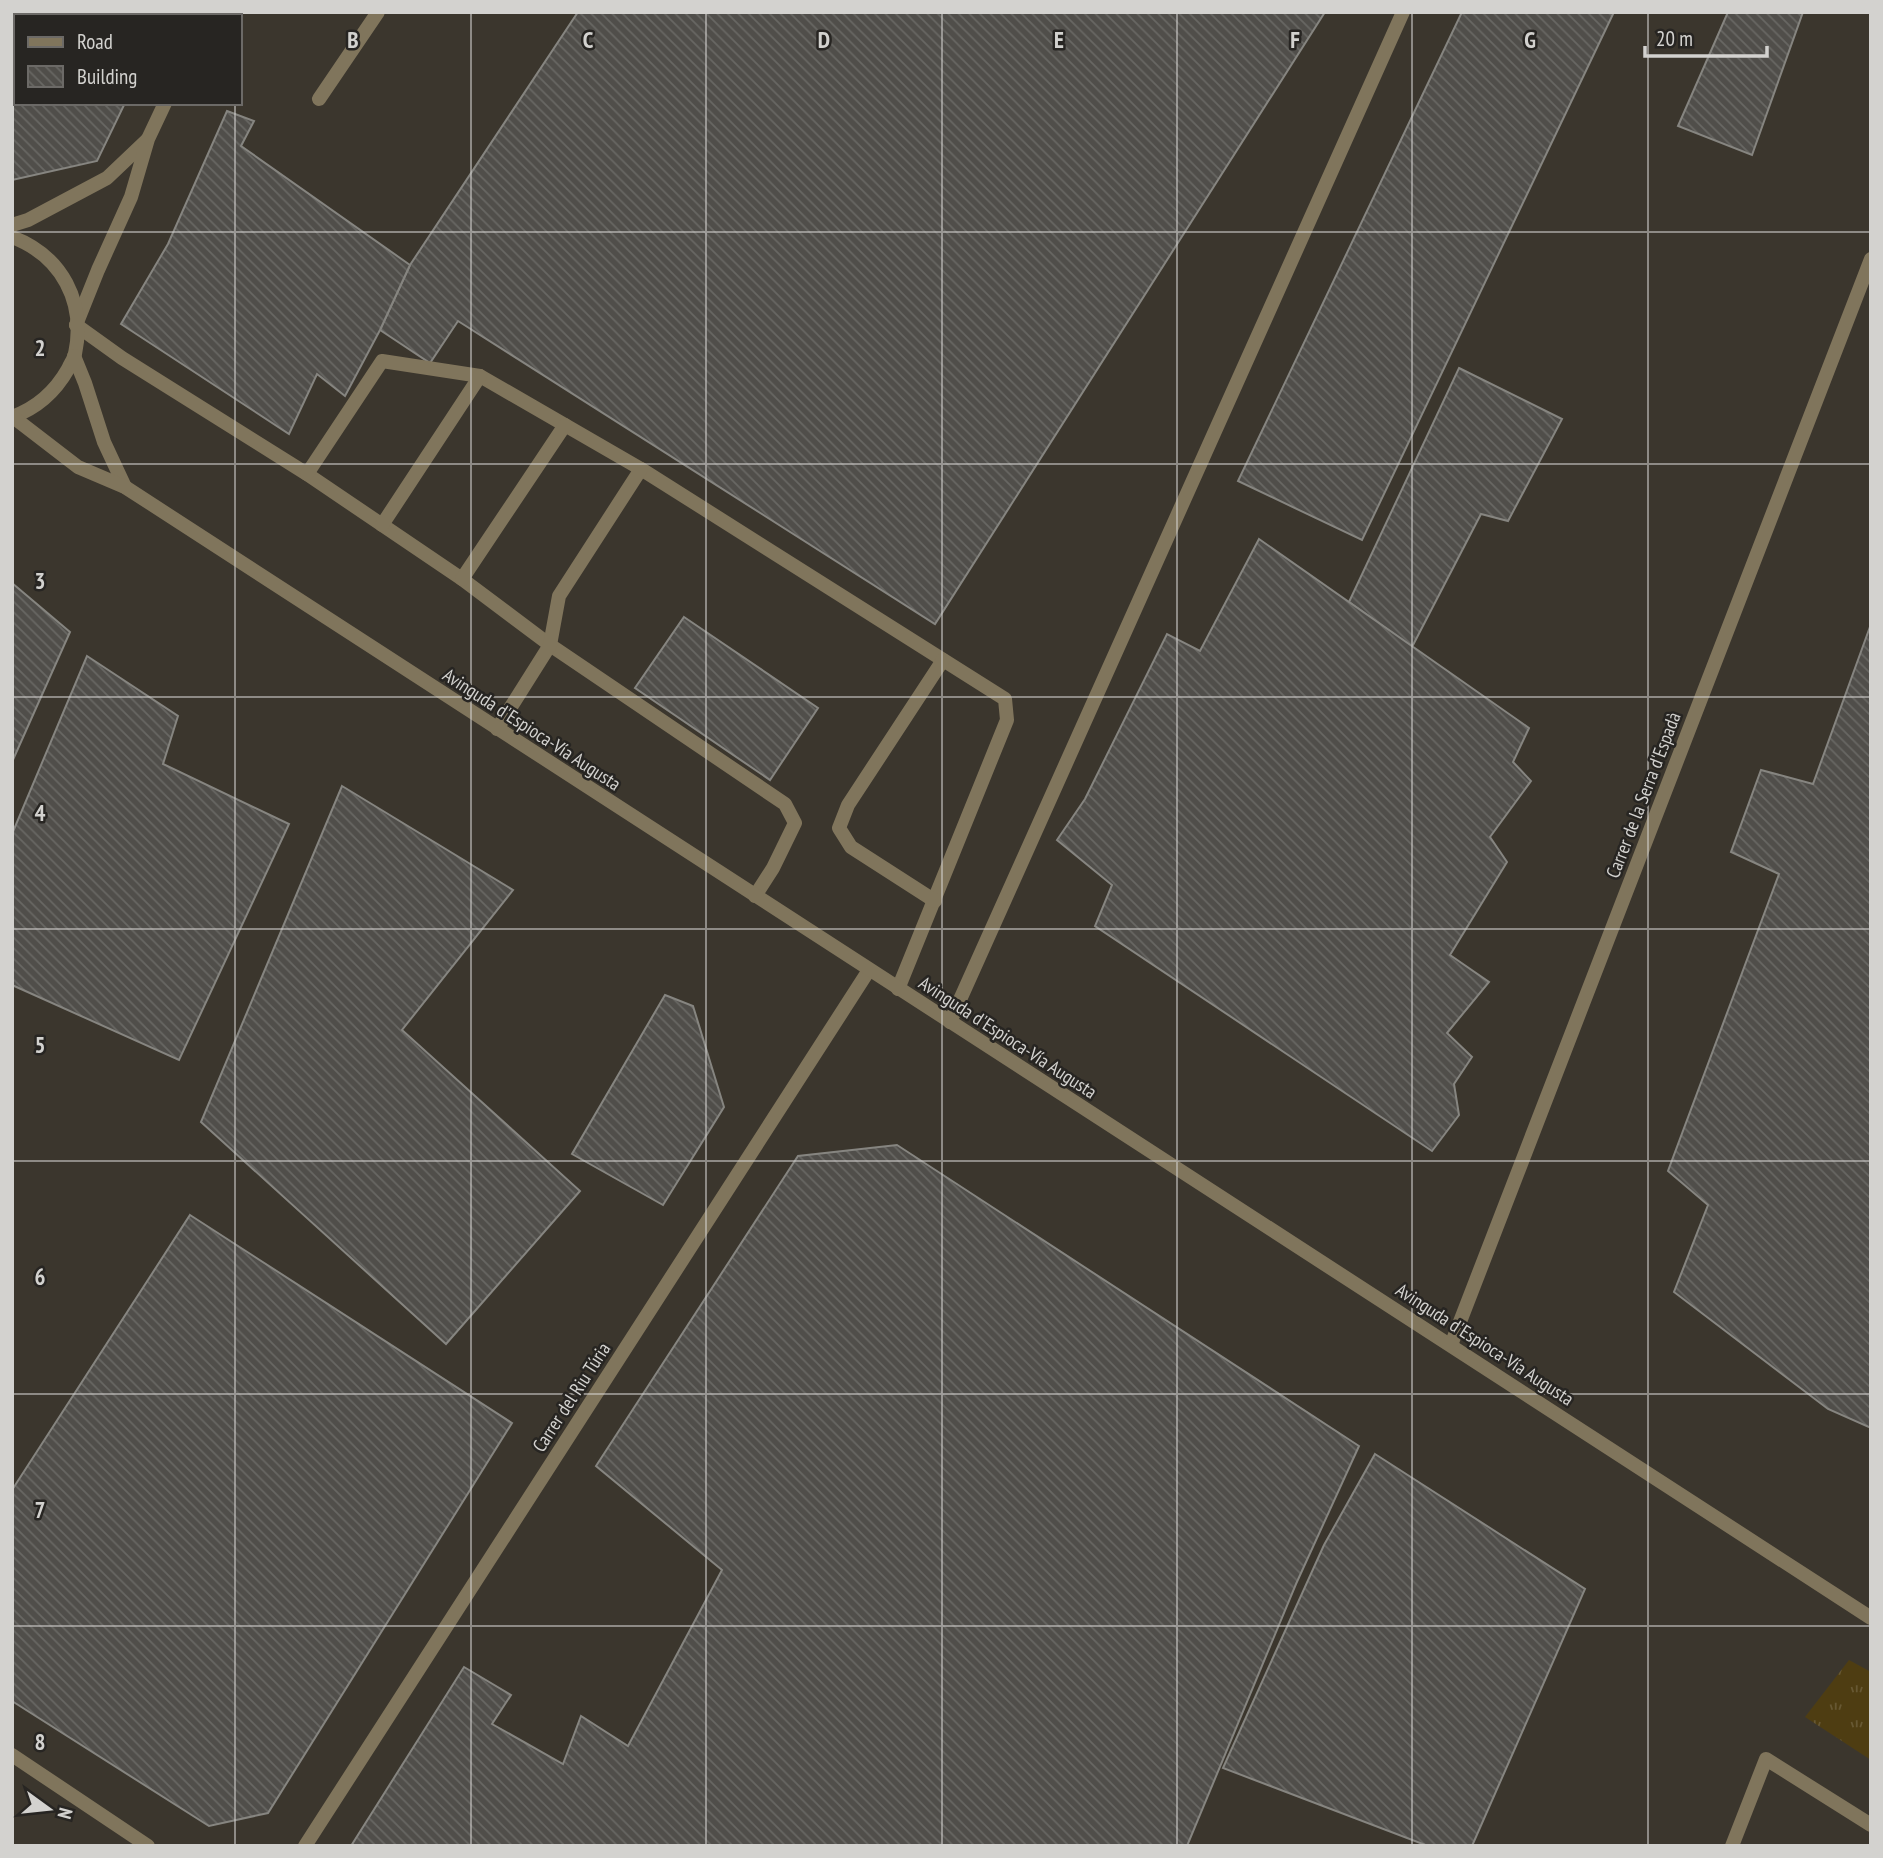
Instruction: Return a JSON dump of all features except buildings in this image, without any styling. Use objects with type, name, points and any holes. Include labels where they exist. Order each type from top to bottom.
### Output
[{"type":"street","points":[[319,99],[378,12]]},
{"type":"street","points":[[950,1022],[1403,12]]},
{"type":"street","points":[[76,325],[131,197],[148,139],[164,105]]},
{"type":"street","points":[[12,225],[28,220],[107,178],[148,139]]},
{"type":"street","points":[[12,237],[40,251],[61,272],[74,298],[75,356],[104,442],[125,488]]},
{"type":"street","name":"Carrer de la Serra d'Espadà","points":[[1451,1345],[1871,259]]},
{"type":"street","points":[[76,325],[122,358],[307,474],[462,579],[550,645],[785,804],[795,823],[773,868],[755,896]]},
{"type":"street","points":[[13,417],[35,407],[59,385],[75,356]]},
{"type":"street","points":[[307,474],[382,361],[480,376],[641,469],[1005,699],[1007,720],[898,989]]},
{"type":"street","points":[[382,525],[480,376]]},
{"type":"street","name":"Avinguda d'Espioca-Vía Augusta","points":[[13,417],[78,467],[125,488],[1871,1618]]},
{"type":"street","points":[[462,579],[565,425]]},
{"type":"street","points":[[497,729],[550,645],[559,596],[641,469]]},
{"type":"street","points":[[935,901],[850,847],[839,828],[848,805],[943,660]]},
{"type":"street","name":"Carrer del Riu Túria","points":[[305,1846],[869,970]]},
{"type":"street","points":[[12,1755],[148,1846]]},
{"type":"street","points":[[1732,1846],[1766,1759],[1871,1825]]},
{"type":"shaded area","points":[[12,12],[1871,12],[1871,1846],[12,1846]]},
{"type":"green space","points":[[1849,1660],[1871,1672],[1871,1760],[1805,1717]]}]
